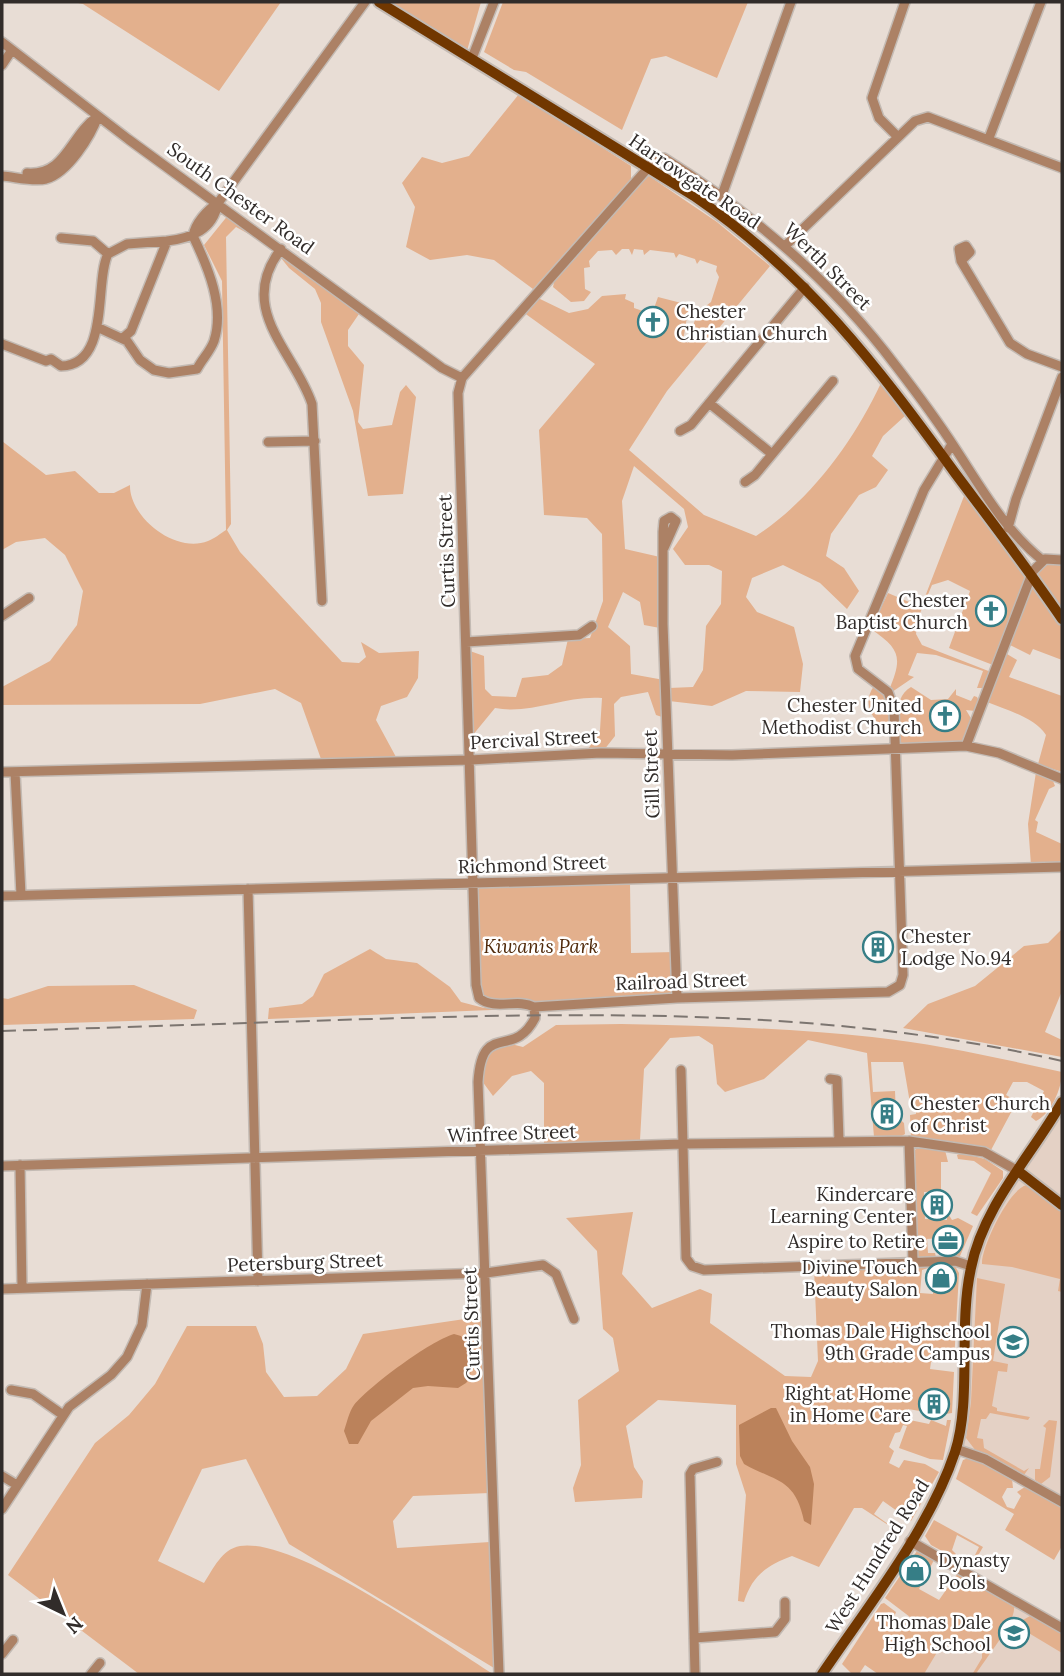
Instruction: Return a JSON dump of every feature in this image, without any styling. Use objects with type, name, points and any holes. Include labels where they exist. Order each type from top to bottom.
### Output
[{"type":"main road","name":"Harrowgate Road","points":[[379,2],[646,167],[734,225],[805,287],[859,344],[1062,619]]},
{"type":"main road","name":"West Hundred Road","points":[[822,1674],[910,1541],[943,1485],[956,1449],[961,1417],[963,1317],[971,1266],[984,1226],[1062,1101]]},
{"type":"main road","points":[[1018,1171],[1062,1205]]},
{"type":"street","points":[[108,254],[127,244],[167,241],[200,233],[365,2]]},
{"type":"street","points":[[472,58],[494,2]]},
{"type":"street","points":[[722,195],[792,2]]},
{"type":"street","points":[[898,137],[876,113],[872,98],[905,2]]},
{"type":"street","points":[[989,138],[1041,2]]},
{"type":"street","name":"South Chester Road","points":[[2,43],[442,368],[462,379]]},
{"type":"street","points":[[2,65],[12,50]]},
{"type":"street","points":[[2,170],[39,173],[52,169],[89,122],[98,116]]},
{"type":"street","points":[[2,176],[41,180],[54,176],[65,166],[98,116]]},
{"type":"street","points":[[785,246],[915,121],[928,117],[1062,168]]},
{"type":"street","name":"Werth Street","points":[[646,167],[663,158],[722,195],[785,246],[878,344],[952,443],[1008,528],[1042,560]]},
{"type":"street","points":[[462,379],[646,167]]},
{"type":"street","points":[[97,327],[123,338],[140,360],[154,370],[169,373],[197,369],[214,342],[216,323],[209,269],[193,236]]},
{"type":"street","points":[[61,238],[93,242],[108,254]]},
{"type":"street","points":[[123,338],[131,331],[167,241]]},
{"type":"street","points":[[281,249],[268,278],[266,307],[278,344],[307,390],[316,441],[322,601]]},
{"type":"street","points":[[2,344],[65,366],[76,362],[87,350],[97,327],[108,254]]},
{"type":"street","points":[[961,261],[1010,343],[1027,354],[1062,367]]},
{"type":"street","points":[[680,431],[691,425],[805,287]]},
{"type":"street","points":[[1008,528],[1016,499],[1062,377]]},
{"type":"street","name":"Curtis Street","points":[[462,379],[458,393],[477,985],[478,995],[483,1001]]},
{"type":"street","points":[[745,482],[833,382]]},
{"type":"street","points":[[709,402],[772,454]]},
{"type":"street","points":[[268,442],[316,441]]},
{"type":"street","points":[[900,872],[892,697],[858,669],[855,656],[924,490],[952,443]]},
{"type":"street","name":"Gill Street","points":[[664,548],[663,624],[677,998]]},
{"type":"street","points":[[966,746],[1031,576],[1042,560],[1049,557],[1062,560]]},
{"type":"street","points":[[2,616],[29,598]]},
{"type":"street","points":[[466,642],[579,635],[592,626]]},
{"type":"street","name":"Percival Street","points":[[2,772],[470,760],[601,753],[669,754],[966,746],[999,753],[1062,779]]},
{"type":"street","points":[[15,772],[21,895]]},
{"type":"street","name":"Richmond Street","points":[[2,895],[1062,867]]},
{"type":"street","name":"Railroad Street","points":[[483,1001],[534,1007],[677,998],[882,992],[896,989],[904,975],[900,872]]},
{"type":"street","points":[[248,889],[258,1281]]},
{"type":"street","name":"Curtis Street","points":[[499,1674],[478,1082],[482,1055],[493,1043],[515,1040],[525,1034],[535,1018],[534,1007]]},
{"type":"street","points":[[681,1070],[686,1258],[692,1266],[704,1270],[913,1261],[955,1261],[971,1266]]},
{"type":"street","points":[[830,1079],[837,1080],[839,1141]]},
{"type":"street","points":[[909,1141],[913,1261]]},
{"type":"street","name":"Winfree Street","points":[[2,1166],[682,1144],[909,1141],[984,1152],[1018,1171]]},
{"type":"street","points":[[20,1165],[22,1288]]},
{"type":"street","name":"Petersburg Street","points":[[2,1289],[486,1273],[547,1266],[560,1281],[574,1319]]},
{"type":"street","points":[[2,1509],[63,1415],[75,1401],[111,1375],[127,1357],[142,1325],[146,1284]]},
{"type":"street","points":[[11,1390],[33,1394],[63,1415]]},
{"type":"street","points":[[956,1449],[985,1459],[1062,1502]]},
{"type":"street","points":[[695,1674],[690,1474],[693,1469],[717,1462]]},
{"type":"street","points":[[2,1476],[17,1485]]},
{"type":"street","points":[[910,1541],[1062,1628]]},
{"type":"street","points":[[694,1638],[775,1632],[785,1619],[785,1602]]},
{"type":"street","points":[[2,1654],[13,1640]]},
{"type":"street","points":[[91,1674],[100,1663]]},
{"type":"shaded area","name":"Thomas Dale Highschool 9th Grade Campus","points":[[1062,1102],[1062,1502],[956,1449],[964,1316],[984,1227]]},
{"type":"shaded area","points":[[454,1334],[461,1336],[470,1349],[470,1378],[466,1383],[458,1388],[413,1388],[371,1421],[358,1444],[349,1444],[344,1431],[354,1405],[373,1386],[401,1365],[431,1345]]},
{"type":"shaded area","points":[[776,1408],[792,1441],[810,1467],[814,1484],[811,1525],[804,1521],[795,1496],[783,1483],[744,1464],[740,1456],[739,1425]]},
{"type":"shaded area","name":"Thomas Dale High School","points":[[992,1588],[1062,1628],[1062,1674],[900,1674]]},
{"type":"green space","points":[[73,2],[281,2],[219,91],[83,4]]},
{"type":"green space","points":[[380,2],[481,2],[466,54]]},
{"type":"green space","points":[[503,2],[748,2],[717,78],[666,56],[651,59],[622,130],[526,72],[514,70],[484,52]]},
{"type":"green space","points":[[519,94],[631,166],[631,179],[533,289],[494,260],[467,255],[430,260],[406,247],[415,207],[402,183],[422,157],[442,163],[469,156]]},
{"type":"green space","points":[[649,176],[717,222],[770,266],[667,391],[629,450],[704,515],[756,536],[795,505],[829,468],[858,426],[881,383],[906,415],[883,436],[872,456],[888,470],[876,487],[859,495],[831,534],[826,556],[844,568],[859,591],[847,609],[820,583],[783,565],[752,578],[746,597],[757,612],[794,627],[803,664],[800,692],[746,691],[712,706],[669,701],[669,688],[693,687],[703,670],[706,626],[721,604],[722,571],[709,565],[685,565],[673,549],[688,527],[684,509],[634,466],[622,501],[625,549],[660,557],[660,628],[644,625],[640,602],[623,592],[608,627],[630,646],[631,674],[664,680],[665,718],[656,715],[648,692],[621,697],[614,704],[615,736],[604,750],[587,751],[600,730],[602,698],[575,699],[521,709],[495,708],[472,736],[470,651],[484,656],[485,689],[492,696],[516,697],[522,678],[548,675],[562,665],[568,639],[590,638],[603,601],[602,534],[587,518],[544,515],[539,430],[595,364],[523,312],[538,298],[569,313],[588,309],[602,296],[626,294],[625,299],[634,303],[634,308],[652,314],[658,297],[689,305],[683,341],[688,343],[697,313],[711,302],[719,277],[717,266],[700,260],[697,264],[695,259],[679,254],[676,258],[674,253],[650,250],[644,255],[643,250],[634,249],[632,255],[629,249],[622,249],[616,255],[612,250],[598,251],[589,261],[590,267],[584,268],[585,289],[591,292],[584,301],[571,302],[553,287],[555,278],[643,178]]},
{"type":"green space","points":[[229,214],[263,242],[236,227],[226,237],[231,524],[227,530],[240,552],[342,662],[359,663],[366,657],[361,642],[379,653],[419,651],[418,678],[407,697],[381,706],[376,720],[396,757],[321,759],[301,703],[275,689],[200,704],[2,705],[2,687],[50,661],[77,625],[83,591],[65,555],[45,538],[16,542],[2,550],[2,441],[46,475],[75,471],[99,493],[114,493],[130,485],[137,509],[156,530],[169,537],[195,544],[210,540],[226,530],[222,281],[204,245]]},
{"type":"green space","points":[[277,253],[361,311],[348,330],[348,346],[364,365],[358,422],[363,429],[392,425],[400,392],[406,385],[416,397],[403,494],[368,496],[353,411],[321,322],[321,303],[315,289],[289,268]]},
{"type":"green space","points":[[966,491],[1027,574],[993,665],[949,648],[970,591],[948,580],[932,585],[918,618],[916,634],[922,645],[991,672],[983,688],[977,688],[983,671],[936,655],[917,653],[908,675],[914,677],[892,692],[889,690],[896,669],[896,655],[888,642],[871,629],[888,593],[921,607]]},
{"type":"green space","points":[[1062,560],[1062,618],[1034,571],[1038,565]]},
{"type":"green space","points":[[1032,588],[1036,588],[1062,623],[1062,660],[1033,649],[1030,655],[1008,644]]},
{"type":"green space","points":[[1007,654],[1017,660],[1009,677],[1062,696],[1062,772],[1038,764],[1046,735],[1041,729],[1019,715],[987,702]]},
{"type":"green space","points":[[874,686],[889,702],[893,739],[876,721],[869,708],[870,694]]},
{"type":"green space","points":[[911,687],[931,700],[948,699],[956,689],[956,695],[971,701],[974,696],[977,697],[979,701],[975,711],[966,710],[972,720],[965,741],[901,744],[897,712],[901,698]]},
{"type":"green space","points":[[1036,772],[1053,781],[1055,786],[1049,789],[1035,820],[1038,822],[1036,832],[1062,844],[1062,864],[1031,865],[1028,824]]},
{"type":"green space","name":"Kiwanis Park","points":[[630,883],[631,953],[675,952],[676,995],[604,1003],[515,1006],[492,1002],[478,995],[479,887]]},
{"type":"green space","points":[[1062,929],[1062,991],[1045,1032],[1062,1040],[1062,1057],[903,1028],[928,1004],[975,986],[1024,946],[1048,943]]},
{"type":"green space","points":[[370,949],[386,959],[417,963],[450,987],[461,1002],[484,1008],[516,1009],[268,1019],[269,1008],[302,1004],[313,996],[324,974]]},
{"type":"green space","points":[[134,985],[197,1010],[194,1019],[2,1025],[2,998],[8,999],[48,986]]},
{"type":"green space","points":[[621,1024],[778,1029],[841,1034],[967,1052],[1062,1072],[1058,1093],[1051,1107],[1036,1121],[1031,1117],[1044,1091],[1027,1082],[1013,1082],[1006,1095],[1013,1099],[1015,1105],[991,1150],[911,1137],[910,1115],[916,1114],[915,1103],[910,1103],[903,1062],[871,1062],[873,1092],[895,1091],[896,1116],[904,1123],[905,1134],[900,1137],[874,1137],[867,1053],[808,1040],[764,1079],[725,1092],[717,1084],[713,1045],[699,1036],[670,1038],[644,1069],[640,1140],[544,1143],[544,1083],[531,1071],[512,1076],[493,1096],[482,1081],[482,1062],[491,1048],[511,1044],[523,1047],[556,1025]]},
{"type":"green space","points":[[918,1148],[945,1150],[948,1162],[941,1162],[941,1191],[924,1192],[925,1219],[947,1220],[947,1212],[952,1220],[958,1218],[973,1226],[960,1256],[944,1257],[940,1238],[927,1239],[928,1253],[935,1253],[936,1257],[914,1257],[913,1151]]},
{"type":"green space","points":[[961,1153],[985,1159],[1003,1171],[1003,1178],[977,1216],[971,1213],[991,1173],[974,1161],[958,1159],[957,1155]]},
{"type":"green space","points":[[1028,1185],[1062,1211],[1062,1292],[1058,1291],[1060,1279],[1012,1267],[982,1264],[986,1244],[998,1218],[1014,1195]]},
{"type":"green space","points":[[633,1212],[622,1274],[652,1308],[700,1289],[712,1294],[710,1323],[785,1376],[811,1377],[818,1361],[814,1268],[924,1265],[928,1268],[922,1270],[920,1293],[933,1294],[935,1266],[955,1266],[959,1273],[954,1362],[931,1362],[930,1369],[954,1372],[952,1413],[932,1416],[930,1409],[926,1412],[908,1409],[905,1419],[929,1424],[931,1420],[946,1426],[947,1420],[951,1420],[943,1460],[930,1459],[899,1448],[907,1426],[903,1425],[900,1432],[895,1433],[889,1447],[894,1451],[889,1463],[899,1468],[904,1460],[925,1464],[939,1472],[911,1521],[883,1501],[874,1514],[902,1534],[862,1508],[854,1508],[819,1567],[792,1556],[783,1559],[756,1578],[744,1602],[738,1601],[746,1495],[736,1464],[736,1405],[658,1400],[626,1426],[634,1467],[643,1481],[642,1498],[575,1502],[573,1488],[581,1465],[578,1400],[619,1371],[613,1338],[603,1329],[597,1251],[566,1218]]},
{"type":"green space","points":[[977,1278],[1005,1284],[993,1361],[1008,1364],[1007,1372],[998,1371],[992,1406],[997,1408],[997,1411],[1030,1417],[1028,1420],[990,1413],[986,1419],[981,1419],[977,1438],[983,1439],[984,1448],[1024,1471],[1029,1468],[1024,1475],[976,1451],[966,1438],[971,1402]]},
{"type":"green space","points":[[485,1316],[490,1493],[413,1496],[393,1521],[397,1548],[490,1542],[494,1668],[289,1544],[246,1459],[202,1469],[158,1561],[204,1583],[223,1555],[240,1546],[265,1548],[296,1558],[368,1595],[493,1674],[139,1674],[8,1575],[95,1443],[129,1415],[155,1384],[187,1326],[256,1326],[263,1344],[266,1372],[284,1397],[317,1396],[346,1369],[363,1334]]},
{"type":"green space","points":[[1049,1420],[1057,1421],[1050,1477],[1041,1484],[1035,1480],[1035,1469],[1040,1469],[1046,1428],[1043,1426]]},
{"type":"green space","points":[[971,1457],[1012,1479],[1013,1488],[1007,1488],[1002,1497],[1007,1507],[1014,1509],[1021,1496],[1017,1492],[1028,1485],[1062,1507],[1062,1546],[1054,1560],[1005,1530],[1014,1514],[956,1479],[963,1460]]},
{"type":"green space","points":[[934,1520],[983,1547],[969,1571],[962,1557],[972,1561],[979,1547],[957,1535],[952,1550],[956,1554],[953,1557],[931,1545],[925,1536]]},
{"type":"green space","points":[[917,1551],[934,1560],[919,1589],[939,1600],[958,1573],[1014,1607],[1010,1622],[976,1674],[973,1673],[982,1658],[982,1649],[968,1639],[939,1649],[924,1674],[878,1674],[865,1665],[859,1674],[852,1674],[842,1664],[881,1604],[884,1603],[896,1612],[893,1620],[899,1624],[902,1621],[906,1623],[910,1617],[885,1598]]},
{"type":"green space","points":[[1030,1616],[1062,1633],[1062,1653],[1027,1632],[1023,1636],[1019,1633],[1023,1620]]},
{"type":"railway","points":[[2,1031],[569,1015],[734,1018],[899,1032],[1062,1061]]},
{"type":"place","name":"Chester Christian Church","points":[[653,322]]},
{"type":"place","name":"Chester Baptist Church","points":[[991,611]]},
{"type":"place","name":"Chester United Methodist Church","points":[[945,716]]},
{"type":"place","name":"Chester Lodge No.94","points":[[878,947]]},
{"type":"place","name":"Chester Church of Christ","points":[[887,1114]]},
{"type":"place","name":"Kindercare Learning Center","points":[[937,1205]]},
{"type":"place","name":"Aspire to Retire","points":[[948,1241]]},
{"type":"place","name":"Divine Touch Beauty Salon","points":[[941,1278]]},
{"type":"place","name":"Thomas Dale Highschool 9th Grade Campus","points":[[1013,1342]]},
{"type":"place","name":"Right at Home in Home Care","points":[[934,1404]]},
{"type":"place","name":"Dynasty Pools","points":[[915,1571]]},
{"type":"place","name":"Thomas Dale High School","points":[[1014,1633]]}]
